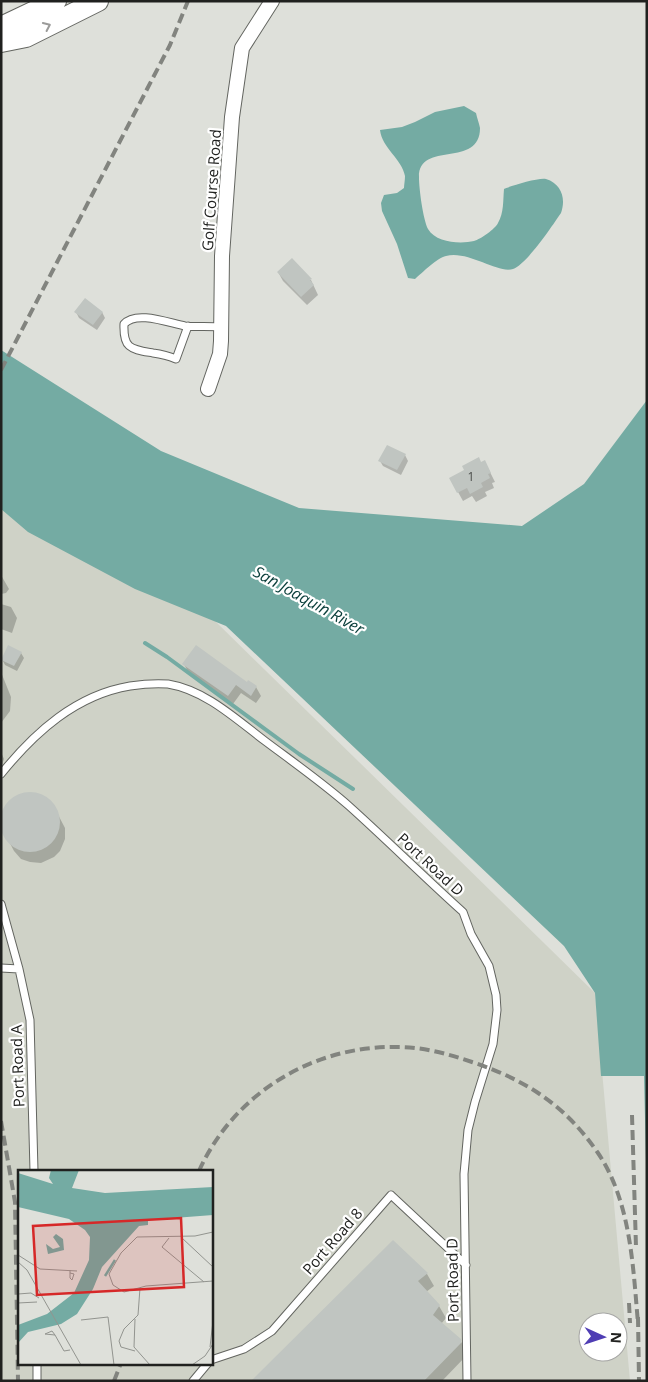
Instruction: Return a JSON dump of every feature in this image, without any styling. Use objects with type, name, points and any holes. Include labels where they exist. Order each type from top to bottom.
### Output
[{"type":"street","points":[[1,27],[56,1]]},
{"type":"street","points":[[1,42],[26,37],[98,1]]},
{"type":"street","name":"Golf Course Road","points":[[208,389],[220,354],[222,256],[232,117],[242,48],[272,1]]},
{"type":"lane","points":[[188,326],[176,359],[162,354],[132,349],[128,346],[124,332],[124,324],[127,320],[141,317],[188,326],[222,327]]},
{"type":"lane","name":"Port Road D","points":[[1,774],[34,737],[77,705],[98,694],[118,688],[148,683],[162,684],[193,692],[241,722],[348,805],[463,912],[471,934],[489,966],[496,995],[497,1010],[493,1044],[468,1130],[464,1174],[467,1380]]},
{"type":"lane","name":"Port Road A","points":[[1,904],[19,969],[30,1020],[34,1170]]},
{"type":"lane","points":[[1,968],[19,969]]},
{"type":"lane","name":"Port Road 8","points":[[212,1360],[244,1349],[272,1331],[391,1195],[466,1265]]},
{"type":"lane","points":[[37,1364],[37,1381]]},
{"type":"lane","points":[[193,1381],[207,1364]]},
{"type":"shaded area","points":[[1,468],[215,621],[595,993],[624,1312],[578,1312],[578,1362],[628,1362],[628,1359],[630,1381],[1,1381]]},
{"type":"water","points":[[464,106],[476,113],[480,128],[477,140],[470,148],[461,152],[438,156],[429,160],[422,166],[419,177],[426,224],[432,234],[443,240],[456,242],[469,242],[480,238],[494,228],[500,219],[504,189],[538,179],[551,181],[559,188],[563,197],[561,213],[532,253],[519,266],[513,269],[507,270],[464,256],[455,255],[446,256],[438,260],[415,279],[408,278],[397,244],[382,211],[381,203],[384,195],[397,193],[404,188],[405,176],[400,164],[384,142],[380,130],[402,127],[435,112]]},
{"type":"water","name":"San Joaquin River","points":[[1,350],[161,451],[299,508],[522,526],[584,484],[647,400],[647,1204],[644,1076],[601,1076],[595,993],[564,946],[226,626],[135,589],[28,532],[1,509]]},
{"type":"building","points":[[292,258],[312,279],[310,280],[314,285],[301,297],[277,272]]},
{"type":"building","points":[[85,298],[103,312],[93,325],[74,312]]},
{"type":"building","points":[[387,445],[406,454],[397,470],[378,461]]},
{"type":"building","points":[[479,457],[481,462],[485,460],[491,473],[488,474],[490,478],[481,483],[483,487],[470,494],[467,488],[457,493],[449,478],[464,470],[462,466]]},
{"type":"building","points":[[8,645],[22,652],[14,666],[1,660]]},
{"type":"building","points":[[196,645],[247,682],[248,680],[257,686],[251,696],[236,685],[228,696],[182,664]]},
{"type":"building","points":[[30,792],[46,797],[51,801],[55,806],[60,822],[55,838],[51,843],[46,847],[30,852],[14,847],[9,843],[5,838],[0,822],[5,806],[9,801],[14,797]]},
{"type":"building","points":[[393,1240],[428,1273],[418,1281],[440,1305],[433,1315],[461,1339],[461,1343],[424,1381],[251,1381]]},
{"type":"waterway","points":[[145,643],[167,657],[299,754],[353,789]]},
{"type":"railway","points":[[1,370],[170,45],[188,1]]},
{"type":"railway","points":[[200,1170],[214,1143],[233,1118],[255,1097],[280,1079],[307,1065],[336,1055],[367,1049],[398,1047],[417,1048],[472,1062],[510,1077],[543,1096],[572,1121],[598,1153],[609,1172],[624,1214],[632,1258],[638,1323]]},
{"type":"railway","points":[[632,1115],[636,1247]]},
{"type":"railway","points":[[1,1121],[15,1202],[18,1381]]},
{"type":"railway","points":[[629,1303],[630,1323]]},
{"type":"railway","points":[[638,1317],[639,1381]]},
{"type":"railway","points":[[114,1381],[121,1364]]}]
